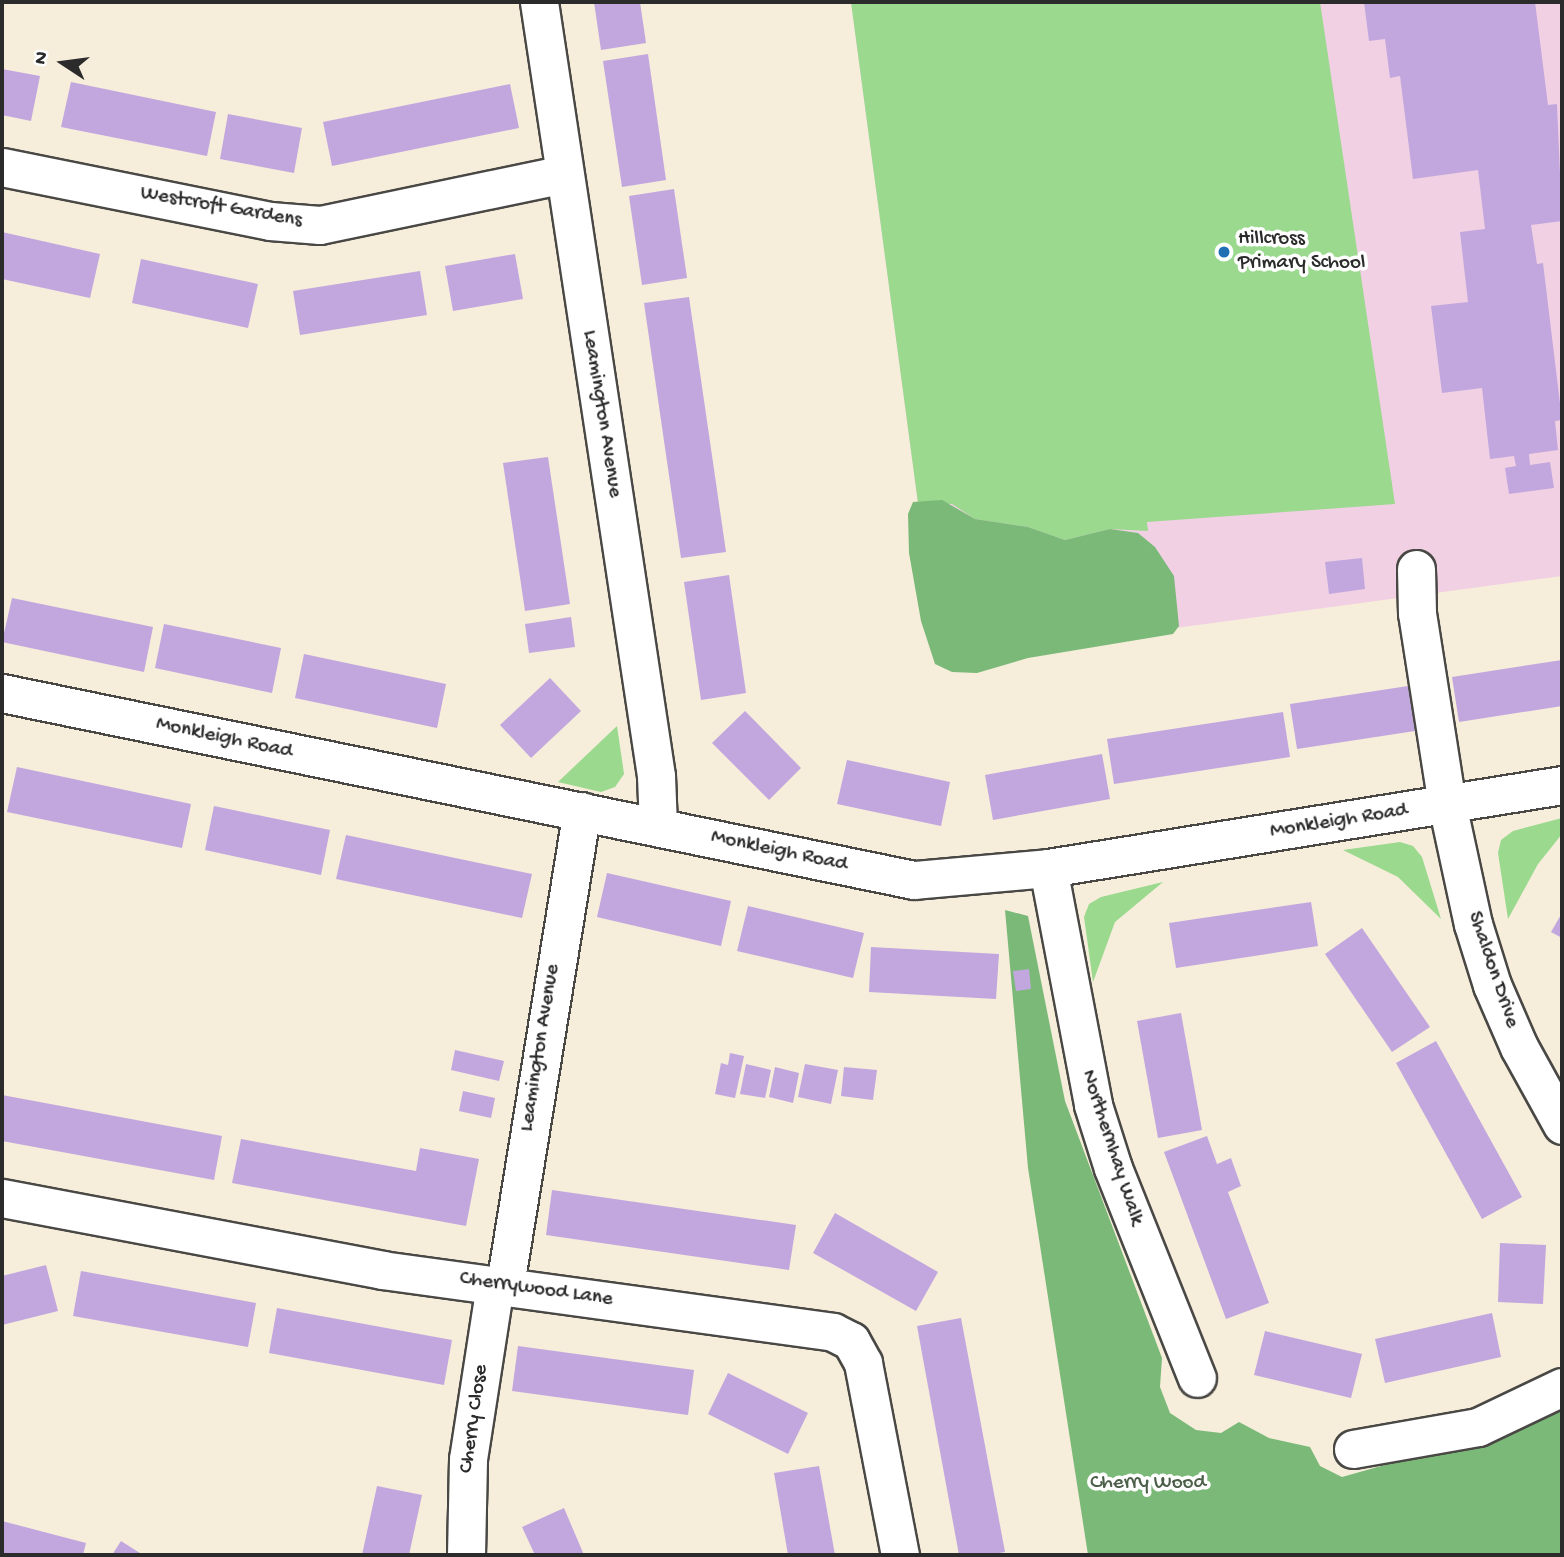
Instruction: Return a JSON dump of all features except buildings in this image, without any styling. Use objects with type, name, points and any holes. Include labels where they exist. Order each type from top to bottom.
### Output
[{"type":"street","name":"Leamington Avenue","points":[[539,2],[656,776],[659,826]]},
{"type":"street","name":"Westcroft Gardens","points":[[2,167],[270,220],[320,225],[565,174]]},
{"type":"street","name":"Shaldon Drive","points":[[1416,569],[1417,613],[1447,804],[1492,985],[1519,1047],[1562,1125]]},
{"type":"street","name":"Monkleigh Road","points":[[2,693],[914,880],[1048,868],[1562,785]]},
{"type":"street","name":"Leamington Avenue","points":[[500,1285],[582,811]]},
{"type":"street","name":"Northernhay Walk","points":[[1048,868],[1093,1105],[1113,1168],[1197,1378]]},
{"type":"street","name":"Cherrywood Lane","points":[[2,1198],[382,1270],[833,1332],[851,1341],[863,1363],[900,1555]]},
{"type":"street","name":"Cherry Close","points":[[466,1555],[468,1459],[500,1285]]},
{"type":"street","points":[[1353,1449],[1405,1443],[1478,1427],[1562,1387]]},
{"type":"shaded area","name":"Hillcross Primary School","points":[[851,2],[1562,2],[1562,576],[939,660]]},
{"type":"green space","points":[[851,2],[1320,2],[1395,504],[1147,522],[1148,531],[1110,529],[1065,540],[1028,527],[975,519],[952,504],[918,503]]},
{"type":"green space","points":[[942,500],[975,519],[1028,527],[1065,540],[1110,529],[1138,533],[1155,547],[1174,576],[1179,626],[1173,634],[1028,658],[977,673],[952,672],[935,664],[921,621],[909,553],[908,514],[913,502]]},
{"type":"green space","points":[[617,726],[624,774],[615,787],[601,792],[558,782]]},
{"type":"green space","points":[[1562,818],[1562,834],[1538,864],[1508,919],[1498,853],[1501,840],[1513,831]]},
{"type":"green space","points":[[1400,842],[1413,846],[1422,857],[1441,919],[1398,877],[1343,850]]},
{"type":"green space","points":[[1163,882],[1115,922],[1093,982],[1084,917],[1089,904],[1101,897]]},
{"type":"green space","name":"Cherry Wood","points":[[1005,910],[1028,916],[1065,1101],[1162,1358],[1160,1387],[1170,1413],[1196,1430],[1221,1433],[1239,1422],[1269,1438],[1310,1447],[1320,1466],[1342,1477],[1477,1439],[1562,1399],[1562,1555],[1088,1555],[1028,1168]]},
{"type":"place","name":"Hillcross Primary School","points":[[1224,252]]}]
